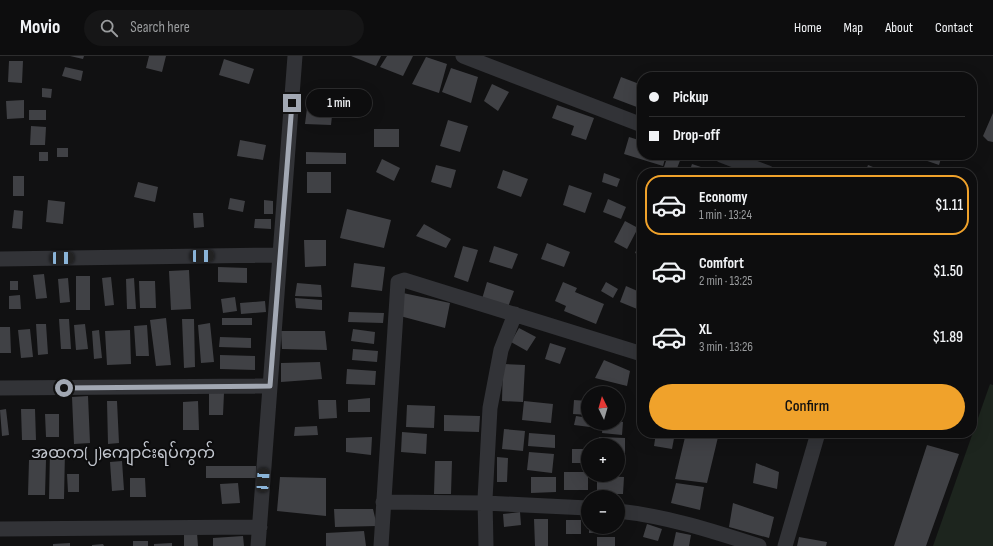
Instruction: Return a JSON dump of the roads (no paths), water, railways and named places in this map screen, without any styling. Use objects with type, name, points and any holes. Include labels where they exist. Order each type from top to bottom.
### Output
[{"type":"street","points":[[258,546],[295,56]]},
{"type":"street","points":[[463,56],[637,123]]},
{"type":"street","points":[[734,160],[755,168]]},
{"type":"street","points":[[0,259],[280,255]]},
{"type":"street","points":[[381,546],[398,282],[404,280],[637,352]]},
{"type":"street","points":[[486,546],[485,503],[490,408],[501,350],[515,314]]},
{"type":"street","points":[[0,388],[270,386]]},
{"type":"street","points":[[785,546],[817,438]]},
{"type":"street","points":[[383,502],[485,503],[581,508]]},
{"type":"street","points":[[625,512],[638,513],[702,528],[759,546]]},
{"type":"street","points":[[0,529],[260,527]]},
{"type":"district","name":"အထက(၂)ကျောင်းရပ်ကွက်","points":[[123,452]]}]
